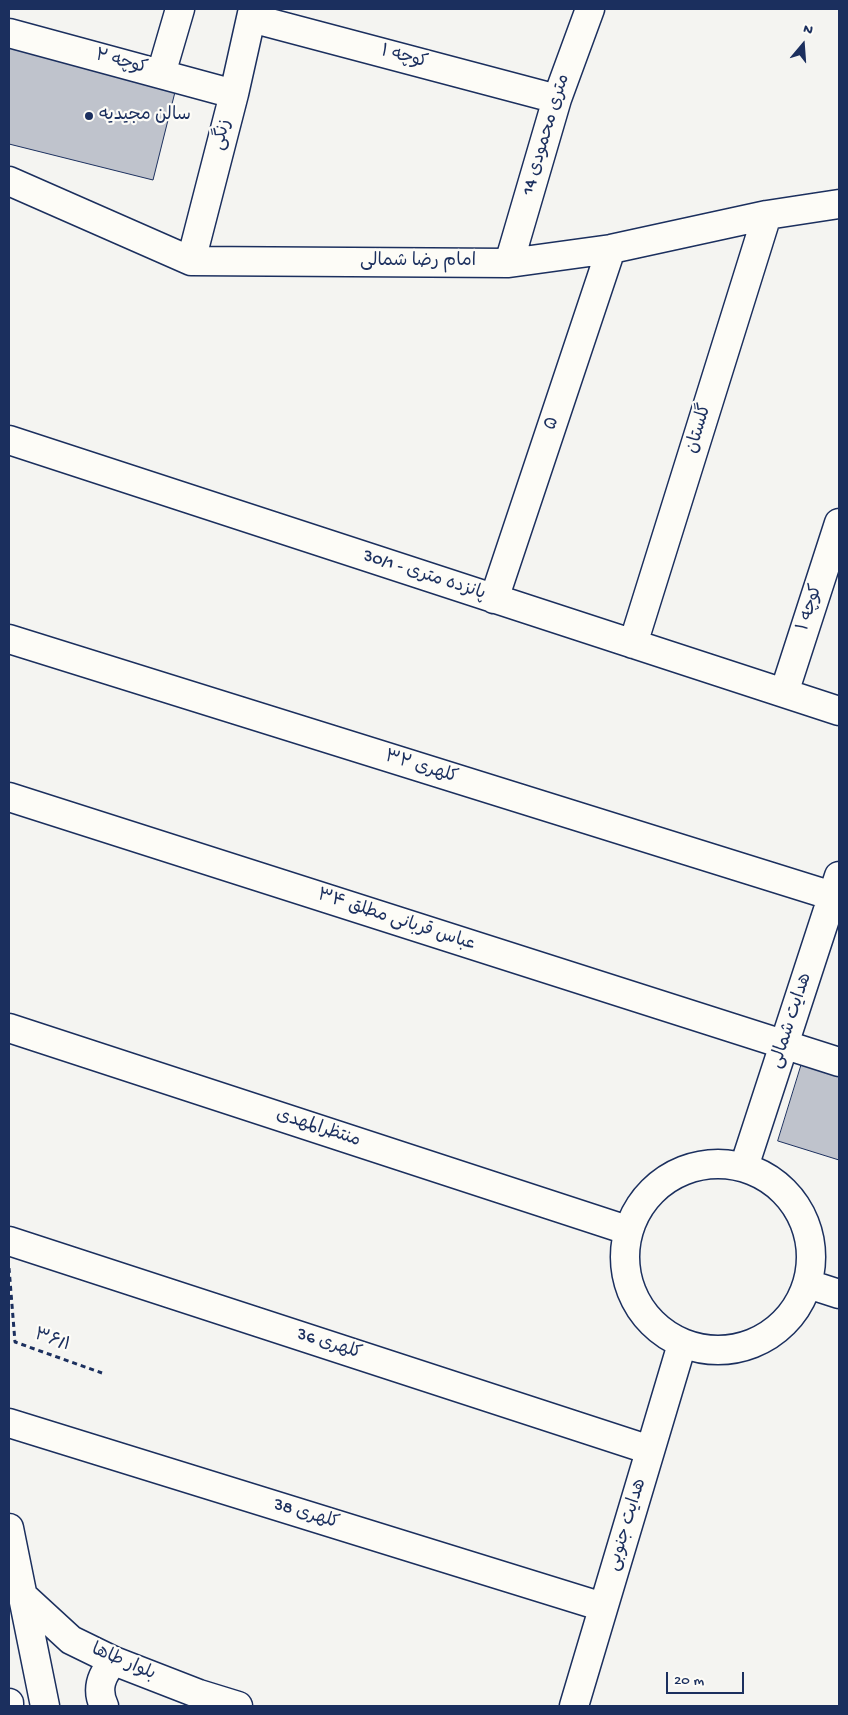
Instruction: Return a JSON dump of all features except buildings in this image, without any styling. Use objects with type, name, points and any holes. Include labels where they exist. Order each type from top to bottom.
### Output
[{"type":"street","points":[[161,74],[180,9]]},
{"type":"street","name":"14 متری محمودی","points":[[509,263],[557,99],[590,9]]},
{"type":"street","name":"۱ کوچه","points":[[252,13],[557,99]]},
{"type":"street","name":"زنگی","points":[[191,261],[234,94],[252,13]]},
{"type":"street","name":"۲ کوچه","points":[[9,33],[234,94]]},
{"type":"street","name":"امام رضا شمالی","points":[[9,181],[191,261],[509,263],[611,249],[767,215],[839,204]]},
{"type":"street","name":"گلستان","points":[[633,644],[767,215]]},
{"type":"street","name":"۵","points":[[494,598],[611,249]]},
{"type":"street","name":"30/1 - پانزده متری","points":[[9,440],[839,711]]},
{"type":"street","name":"کوچه ۱","points":[[784,693],[839,523]]},
{"type":"street","name":"کلهری ۳۲","points":[[9,639],[837,890]]},
{"type":"street","name":"عباس قربانی مطلق ۳۴","points":[[9,797],[784,1044]]},
{"type":"street","name":"هدایت شمالی","points":[[744,1167],[837,890]]},
{"type":"street","name":"منتظرالمهدی","points":[[9,1028],[627,1230]]},
{"type":"street","points":[[784,1044],[839,1062]]},
{"type":"street","points":[[714,1163],[744,1167],[770,1179],[792,1200],[797,1208],[806,1226],[812,1255],[808,1284],[794,1312],[771,1334],[742,1347],[711,1350],[682,1344],[657,1329],[639,1308],[628,1284],[624,1257],[627,1230],[640,1204],[660,1183],[669,1178],[686,1169],[714,1163]]},
{"type":"street","name":"کلهری 36","points":[[9,1240],[650,1450]]},
{"type":"street","points":[[808,1284],[839,1294]]},
{"type":"street","name":"هدایت جنوبی","points":[[574,1706],[682,1344]]},
{"type":"street","name":"کلهری 38","points":[[9,1423],[603,1607]]},
{"type":"street","points":[[9,1528],[45,1706]]},
{"type":"street","name":"بلوار طاها","points":[[22,1595],[71,1640],[114,1661],[199,1694],[238,1706]]},
{"type":"street","points":[[104,1706],[100,1693],[100,1681],[114,1661]]},
{"type":"path","name":"۳۶/۱","points":[[9,1260],[15,1342],[102,1373]]},
{"type":"place","name":"سالن مجیدیه","points":[[89,116]]}]
